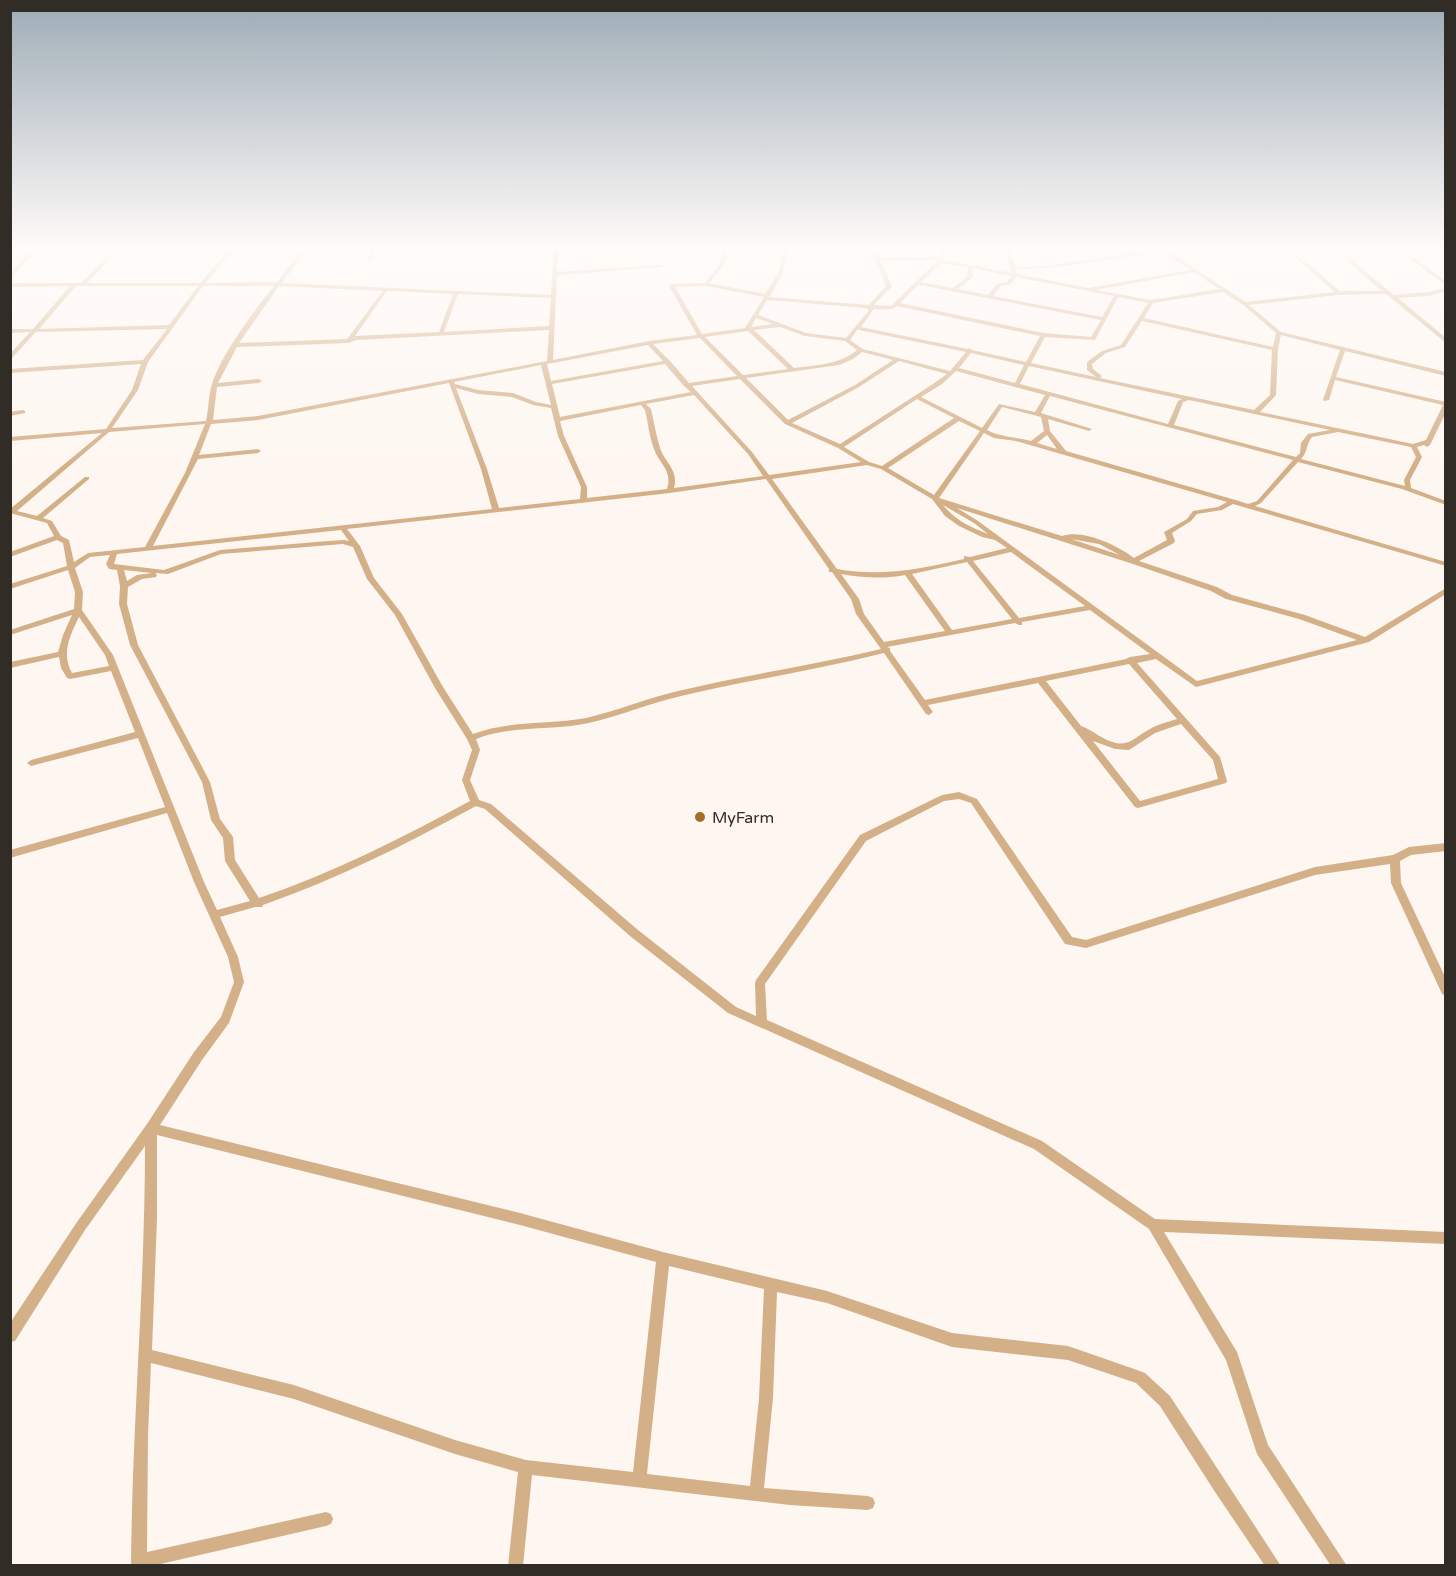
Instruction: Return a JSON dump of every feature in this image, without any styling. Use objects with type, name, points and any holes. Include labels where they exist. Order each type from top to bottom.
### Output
[{"type":"street","points":[[10,358],[46,321]]},
{"type":"street","points":[[12,511],[106,433],[135,390],[145,362],[175,321]]},
{"type":"street","points":[[148,549],[209,423],[215,385],[253,321]]},
{"type":"street","points":[[349,341],[364,321]]},
{"type":"street","points":[[441,333],[445,321]]},
{"type":"street","points":[[551,321],[547,363],[550,393],[559,419],[561,436],[584,487],[583,500]]},
{"type":"street","points":[[692,321],[700,335],[787,423],[840,447],[867,463],[883,468],[976,522],[1196,684],[1366,640],[1446,590]]},
{"type":"street","points":[[748,328],[752,321]]},
{"type":"street","points":[[768,321],[805,334],[847,340],[861,350],[897,360],[1017,384],[1297,459],[1404,488],[1446,504]]},
{"type":"street","points":[[847,340],[863,321]]},
{"type":"street","points":[[975,321],[1044,335],[1093,339],[1104,352]]},
{"type":"street","points":[[1093,339],[1102,321]]},
{"type":"street","points":[[1101,378],[1090,370],[1089,363],[1104,352],[1123,346],[1140,321]]},
{"type":"street","points":[[1148,321],[1275,349]]},
{"type":"street","points":[[1264,321],[1279,333],[1446,374]]},
{"type":"street","points":[[1422,321],[1446,341]]},
{"type":"street","points":[[10,439],[106,433],[279,414],[452,384],[649,344],[781,325]]},
{"type":"street","points":[[10,331],[170,327]]},
{"type":"street","points":[[237,345],[349,341],[356,338],[551,327]]},
{"type":"street","points":[[748,328],[792,369]]},
{"type":"street","points":[[859,328],[1413,446],[1429,441]]},
{"type":"street","points":[[1257,411],[1273,395],[1275,349],[1279,333]]},
{"type":"street","points":[[1017,384],[1044,335]]},
{"type":"street","points":[[649,344],[750,453],[929,712]]},
{"type":"street","points":[[686,386],[742,375],[839,363],[861,350]]},
{"type":"street","points":[[840,447],[939,384],[970,350]]},
{"type":"street","points":[[1326,400],[1342,350]]},
{"type":"street","points":[[787,423],[857,386],[897,360]]},
{"type":"street","points":[[10,371],[145,362]]},
{"type":"street","points":[[550,383],[668,362]]},
{"type":"street","points":[[1332,378],[1446,404],[1443,414],[1407,480],[1408,487],[1404,488]]},
{"type":"street","points":[[215,385],[259,381]]},
{"type":"street","points":[[452,384],[478,392],[513,395],[535,404],[554,407]]},
{"type":"street","points":[[452,384],[484,469],[496,510]]},
{"type":"street","points":[[559,419],[695,393]]},
{"type":"street","points":[[1049,393],[1040,415],[1047,431],[1064,452]]},
{"type":"street","points":[[1176,394],[1181,401]]},
{"type":"street","points":[[917,397],[994,436],[1033,443],[1446,564]]},
{"type":"street","points":[[1170,426],[1181,401],[1191,397]]},
{"type":"street","points":[[642,403],[648,409],[657,450],[670,470],[672,484],[670,491]]},
{"type":"street","points":[[935,499],[1001,405],[1089,429]]},
{"type":"street","points":[[10,414],[23,412]]},
{"type":"street","points":[[883,468],[959,418]]},
{"type":"street","points":[[1249,506],[1259,502],[1303,453],[1304,443],[1310,435],[1341,430]]},
{"type":"street","points":[[1033,443],[1047,431]]},
{"type":"street","points":[[1413,446],[1419,457]]},
{"type":"street","points":[[194,457],[258,451]]},
{"type":"street","points":[[10,587],[71,567],[88,555],[670,491],[867,463]]},
{"type":"street","points":[[38,519],[87,478]]},
{"type":"street","points":[[935,499],[1057,537],[1094,539],[1111,546],[1133,561],[1214,589],[1229,597],[1302,617],[1366,640]]},
{"type":"street","points":[[935,499],[942,511],[968,530],[1002,541]]},
{"type":"street","points":[[1133,561],[1171,541],[1168,532],[1189,520],[1195,512],[1220,509],[1234,501]]},
{"type":"street","points":[[12,511],[50,522],[58,537],[66,542],[79,592],[78,610],[61,654],[70,676],[114,668]]},
{"type":"street","points":[[976,522],[991,516]]},
{"type":"street","points":[[343,528],[356,546],[371,579],[398,614],[439,688],[471,738],[476,750],[466,780],[475,802]]},
{"type":"street","points":[[10,555],[58,537]]},
{"type":"street","points":[[124,586],[140,577],[165,572],[220,552],[344,542],[356,546]]},
{"type":"street","points":[[832,570],[868,577],[908,574],[967,558],[1013,549]]},
{"type":"street","points":[[114,553],[110,564],[120,569],[165,572]]},
{"type":"street","points":[[967,558],[1019,623]]},
{"type":"street","points":[[120,569],[124,586],[123,604],[134,645],[206,782],[216,820],[228,837],[230,861],[258,904]]},
{"type":"street","points":[[908,574],[950,633]]},
{"type":"street","points":[[471,738],[484,732],[506,727],[555,726],[580,722],[615,714],[679,693],[846,661],[885,647],[1091,608]]},
{"type":"street","points":[[10,633],[78,610]]},
{"type":"street","points":[[10,1336],[81,1226],[152,1128],[198,1056],[225,1020],[239,982],[233,957],[170,809],[109,655],[78,610]]},
{"type":"street","points":[[10,665],[61,654]]},
{"type":"street","points":[[924,702],[1156,656]]},
{"type":"street","points":[[1040,679],[1138,805],[1224,781],[1217,759],[1130,660]]},
{"type":"street","points":[[1076,725],[1098,740],[1115,746],[1130,747],[1152,731],[1183,720]]},
{"type":"street","points":[[31,763],[140,734]]},
{"type":"street","points":[[762,1024],[760,983],[863,838],[942,798],[959,795],[974,801],[1069,941],[1086,944],[1315,871],[1395,859],[1409,852],[1446,847]]},
{"type":"street","points":[[214,915],[258,904],[362,862],[475,802],[488,806],[634,933],[732,1010],[1038,1145],[1153,1225],[1232,1357],[1262,1449],[1340,1566]]},
{"type":"street","points":[[10,854],[170,809]]},
{"type":"street","points":[[1395,859],[1396,883],[1446,991]]},
{"type":"street","points":[[152,1128],[497,1213],[663,1258],[828,1297],[952,1340],[1068,1353],[1140,1378],[1165,1401],[1274,1566]]},
{"type":"street","points":[[152,1128],[146,1355],[141,1435],[139,1563],[326,1519]]},
{"type":"street","points":[[1153,1225],[1446,1238]]},
{"type":"street","points":[[639,1481],[663,1258]]},
{"type":"street","points":[[756,1494],[766,1398],[771,1285]]},
{"type":"street","points":[[146,1355],[294,1392],[455,1447],[526,1467],[756,1494],[868,1503]]},
{"type":"street","points":[[515,1566],[526,1467]]},
{"type":"place","name":"MyFarm","points":[[700,817]]}]
